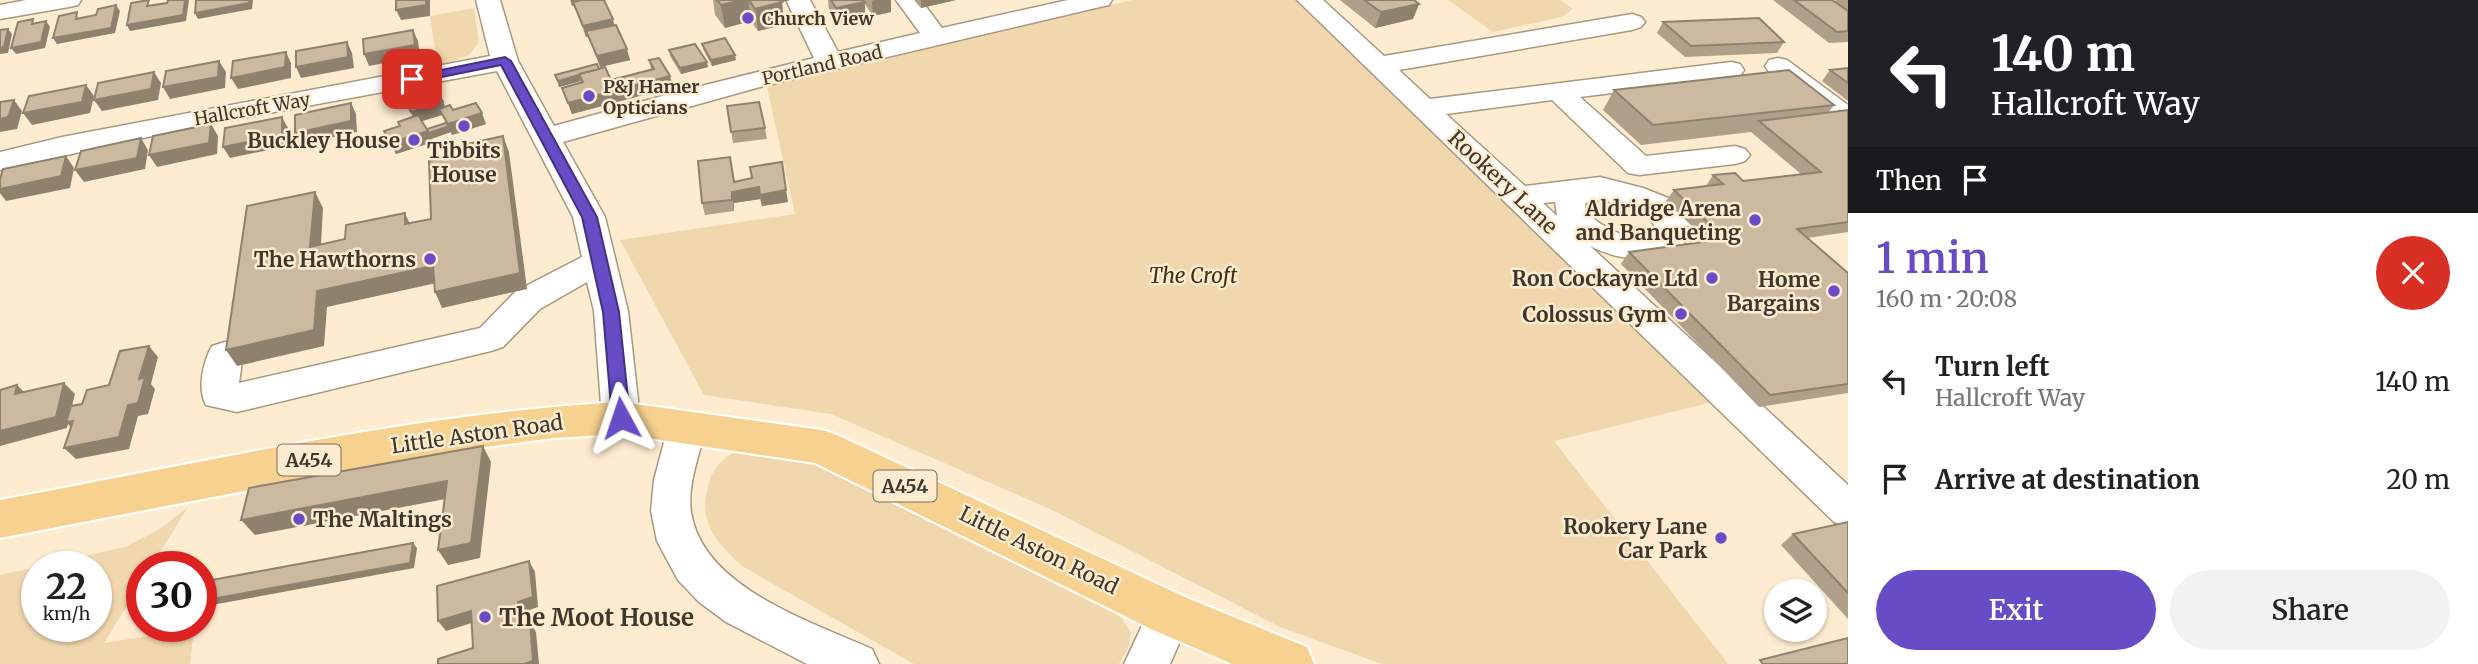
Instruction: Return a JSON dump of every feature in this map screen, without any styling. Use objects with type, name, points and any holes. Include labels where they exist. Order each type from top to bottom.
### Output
[{"type":"main road","name":"Little Aston Road","points":[[0,519],[441,436],[554,422],[621,418],[822,447],[1170,614],[1289,664]]},
{"type":"street","points":[[0,12],[69,0]]},
{"type":"street","points":[[488,0],[505,61],[589,217],[611,312],[621,418]]},
{"type":"street","points":[[798,0],[830,63]]},
{"type":"street","points":[[908,0],[936,38]]},
{"type":"street","name":"Portland Road","points":[[546,138],[624,113],[1100,0]]},
{"type":"street","name":"Rookery Lane","points":[[1309,0],[1520,197],[1644,303],[1826,496]]},
{"type":"street","points":[[1380,65],[1632,22]]},
{"type":"street","name":"Hallcroft Way","points":[[0,161],[94,137],[505,61]]},
{"type":"street","points":[[1778,66],[1848,118]]},
{"type":"street","points":[[1425,108],[1731,70]]},
{"type":"street","points":[[1559,92],[1639,166],[1735,155]]},
{"type":"street","points":[[1520,197],[1573,191],[1585,190],[1596,190],[1610,192],[1649,205],[1668,221],[1671,231],[1668,239],[1660,246],[1632,248],[1615,244],[1586,230],[1570,211],[1570,202],[1575,195],[1585,190],[1615,190],[1691,217],[1727,210],[1747,226]]},
{"type":"street","points":[[225,355],[219,395],[237,398],[491,338],[528,300],[600,262]]},
{"type":"street","points":[[687,428],[671,511],[676,536],[685,557],[709,584],[737,606],[856,664]]},
{"type":"street","points":[[1147,664],[1170,614]]},
{"type":"green space","name":"The Croft","points":[[1132,0],[1300,0],[1717,401],[1554,441],[1728,664],[1382,664],[1280,627],[1050,509],[831,414],[704,395],[620,240],[795,214],[766,83]]},
{"type":"green space","points":[[1448,0],[1561,0],[1573,9],[1562,17],[1493,32]]},
{"type":"green space","points":[[474,8],[479,42],[469,55],[438,67],[430,16]]},
{"type":"green space","points":[[734,452],[789,452],[888,497],[1100,603],[1122,618],[1131,633],[1128,648],[1119,664],[914,664],[742,566],[724,549],[708,521],[706,499],[714,470]]},
{"type":"green space","points":[[188,507],[161,551],[126,551],[126,607],[112,630],[112,551],[107,551],[125,547],[160,529]]},
{"type":"green space","points":[[21,570],[21,642],[104,643],[126,640],[126,642],[193,642],[190,664],[0,664],[0,575]]},
{"type":"building","points":[[149,0],[147,6],[167,3],[168,0],[185,0],[183,15],[127,25],[131,3]]},
{"type":"building","points":[[196,0],[250,0],[249,3],[195,13]]},
{"type":"building","points":[[396,0],[426,0],[426,5],[396,10]]},
{"type":"building","points":[[604,0],[613,19],[583,26],[573,2]]},
{"type":"building","points":[[717,0],[743,0],[721,5]]},
{"type":"building","points":[[749,0],[780,0],[782,2],[755,9]]},
{"type":"building","points":[[831,0],[863,0],[865,2],[836,8]]},
{"type":"building","points":[[1364,0],[1414,0],[1419,4],[1381,12]]},
{"type":"building","points":[[1794,0],[1832,0],[1848,11],[1848,31],[1837,32]]},
{"type":"building","points":[[116,5],[111,28],[53,38],[59,16],[77,12],[76,19],[96,15],[98,9]]},
{"type":"building","points":[[1759,18],[1784,42],[1691,46],[1663,22]]},
{"type":"building","points":[[33,19],[32,24],[46,21],[41,42],[11,48],[18,22]]},
{"type":"building","points":[[616,25],[627,49],[597,56],[586,31]]},
{"type":"building","points":[[8,29],[4,47],[0,48],[0,30]]},
{"type":"building","points":[[413,30],[415,45],[364,54],[363,39]]},
{"type":"building","points":[[725,38],[735,55],[711,60],[702,44]]},
{"type":"building","points":[[347,42],[348,57],[296,67],[296,51]]},
{"type":"building","points":[[695,44],[707,62],[680,68],[669,50]]},
{"type":"building","points":[[286,52],[285,67],[231,78],[233,61]]},
{"type":"building","points":[[659,58],[670,76],[568,103],[562,88],[583,82],[579,74],[605,67],[611,80],[654,69],[649,60]]},
{"type":"building","points":[[219,61],[218,77],[163,87],[166,71]]},
{"type":"building","points":[[597,64],[599,69],[558,81],[555,75]]},
{"type":"building","points":[[1848,68],[1848,83],[1830,70]]},
{"type":"building","points":[[1789,70],[1834,105],[1653,125],[1614,90]]},
{"type":"building","points":[[154,72],[151,89],[94,100],[98,83]]},
{"type":"building","points":[[86,85],[82,102],[23,113],[29,96]]},
{"type":"building","points":[[435,88],[443,102],[411,112],[404,98]]},
{"type":"building","points":[[14,100],[8,117],[0,119],[0,102]]},
{"type":"building","points":[[759,102],[765,128],[731,132],[727,106]]},
{"type":"building","points":[[351,103],[351,121],[295,133],[295,115]]},
{"type":"building","points":[[476,103],[482,113],[448,124],[439,109],[450,105],[453,110]]},
{"type":"building","points":[[1848,110],[1848,222],[1797,229],[1848,273],[1848,384],[1770,395],[1629,252],[1725,239],[1674,190],[1723,184],[1713,175],[1735,173],[1743,181],[1821,172],[1759,121]]},
{"type":"building","points":[[418,115],[428,131],[390,143],[384,131],[400,126],[398,122]]},
{"type":"building","points":[[282,117],[282,135],[223,147],[225,128]]},
{"type":"building","points":[[446,123],[449,126],[429,133],[427,129]]},
{"type":"building","points":[[211,124],[209,143],[149,155],[153,136]]},
{"type":"building","name":"The Hawthorns","points":[[503,136],[520,273],[435,292],[433,266],[317,291],[314,330],[226,350],[247,206],[315,192],[310,247],[345,239],[346,225],[405,213],[405,224],[431,219],[429,161],[467,153],[467,144]]},
{"type":"building","points":[[141,138],[137,158],[75,170],[81,151]]},
{"type":"building","points":[[66,156],[61,176],[0,189],[3,169]]},
{"type":"building","points":[[730,157],[734,182],[752,178],[750,167],[782,162],[786,190],[760,195],[759,187],[732,192],[732,200],[702,203],[698,161]]},
{"type":"building","points":[[149,346],[139,379],[145,377],[138,403],[128,405],[119,437],[64,448],[73,421],[66,422],[71,406],[82,404],[87,390],[109,385],[120,351]]},
{"type":"building","points":[[64,383],[56,417],[0,431],[0,390],[17,385],[15,394]]},
{"type":"building","points":[[483,446],[471,543],[438,550],[447,481],[241,520],[249,488]]},
{"type":"building","points":[[1848,522],[1848,593],[1793,534]]},
{"type":"building","points":[[413,543],[410,563],[217,598],[217,579]]},
{"type":"building","name":"The Moot House","points":[[529,561],[533,597],[518,602],[520,624],[530,622],[533,661],[524,664],[438,664],[438,659],[473,648],[471,611],[438,621],[437,586]]},
{"type":"building","points":[[1848,638],[1848,664],[1763,664],[1760,660]]},
{"type":"place","name":"Church View","points":[[748,18]]},
{"type":"place","name":"P&J Hamer Opticians","points":[[589,96]]},
{"type":"place","name":"Tibbits House","points":[[464,126]]},
{"type":"place","name":"Buckley House","points":[[414,140]]},
{"type":"place","name":"Aldridge Arena and Banqueting","points":[[1755,220]]},
{"type":"place","name":"The Hawthorns","points":[[430,259]]},
{"type":"place","name":"Ron Cockayne Ltd","points":[[1712,278]]},
{"type":"place","name":"Home Bargains","points":[[1834,291]]},
{"type":"place","name":"Colossus Gym","points":[[1681,314]]},
{"type":"place","name":"The Maltings","points":[[299,519]]},
{"type":"place","name":"Rookery Lane Car Park","points":[[1721,538]]},
{"type":"place","name":"The Moot House","points":[[485,617]]},
{"type":"route","points":[[412,79],[505,61],[589,217],[611,312],[621,418]]}]
